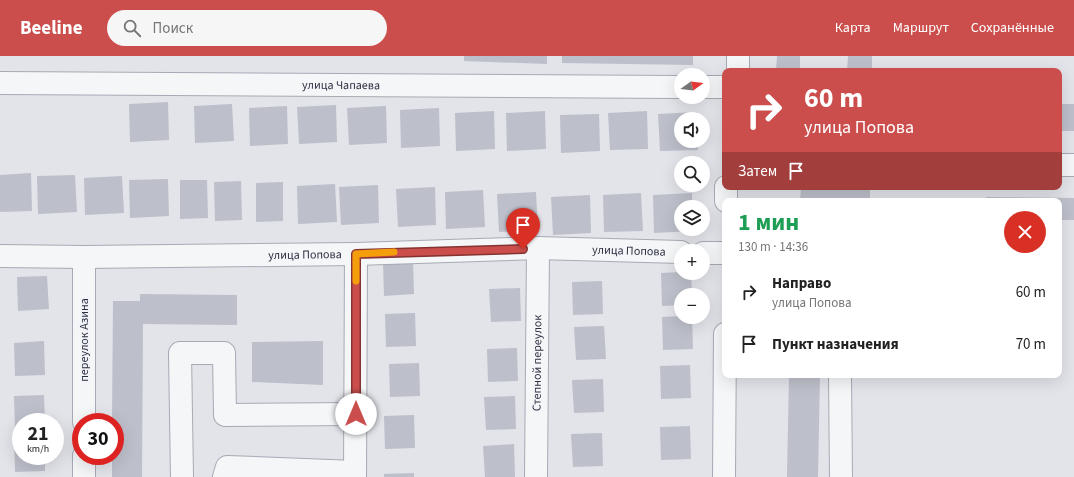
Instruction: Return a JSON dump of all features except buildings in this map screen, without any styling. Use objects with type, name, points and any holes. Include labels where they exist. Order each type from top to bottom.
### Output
[{"type":"street","points":[[738,56],[738,68]]},
{"type":"street","name":"улица Чапаева","points":[[0,84],[674,87]]},
{"type":"street","points":[[710,87],[722,87]]},
{"type":"street","points":[[1062,165],[1074,165]]},
{"type":"street","name":"улица Попова","points":[[0,256],[84,257],[356,254],[538,248],[674,252]]},
{"type":"street","name":"Степной переулок","points":[[536,477],[538,248]]},
{"type":"street","points":[[710,253],[722,253]]},
{"type":"street","points":[[224,477],[227,467],[356,474],[356,254]]},
{"type":"street","name":"переулок Азина","points":[[84,257],[84,413]]},
{"type":"street","points":[[182,477],[180,353],[224,353],[225,415],[356,414]]},
{"type":"street","points":[[724,477],[725,378]]},
{"type":"street","points":[[840,378],[841,477]]},
{"type":"street","points":[[84,465],[84,477]]},
{"type":"slow traffic","points":[[356,281],[356,254],[394,252]]},
{"type":"route","points":[[356,414],[356,254],[523,249]]}]
